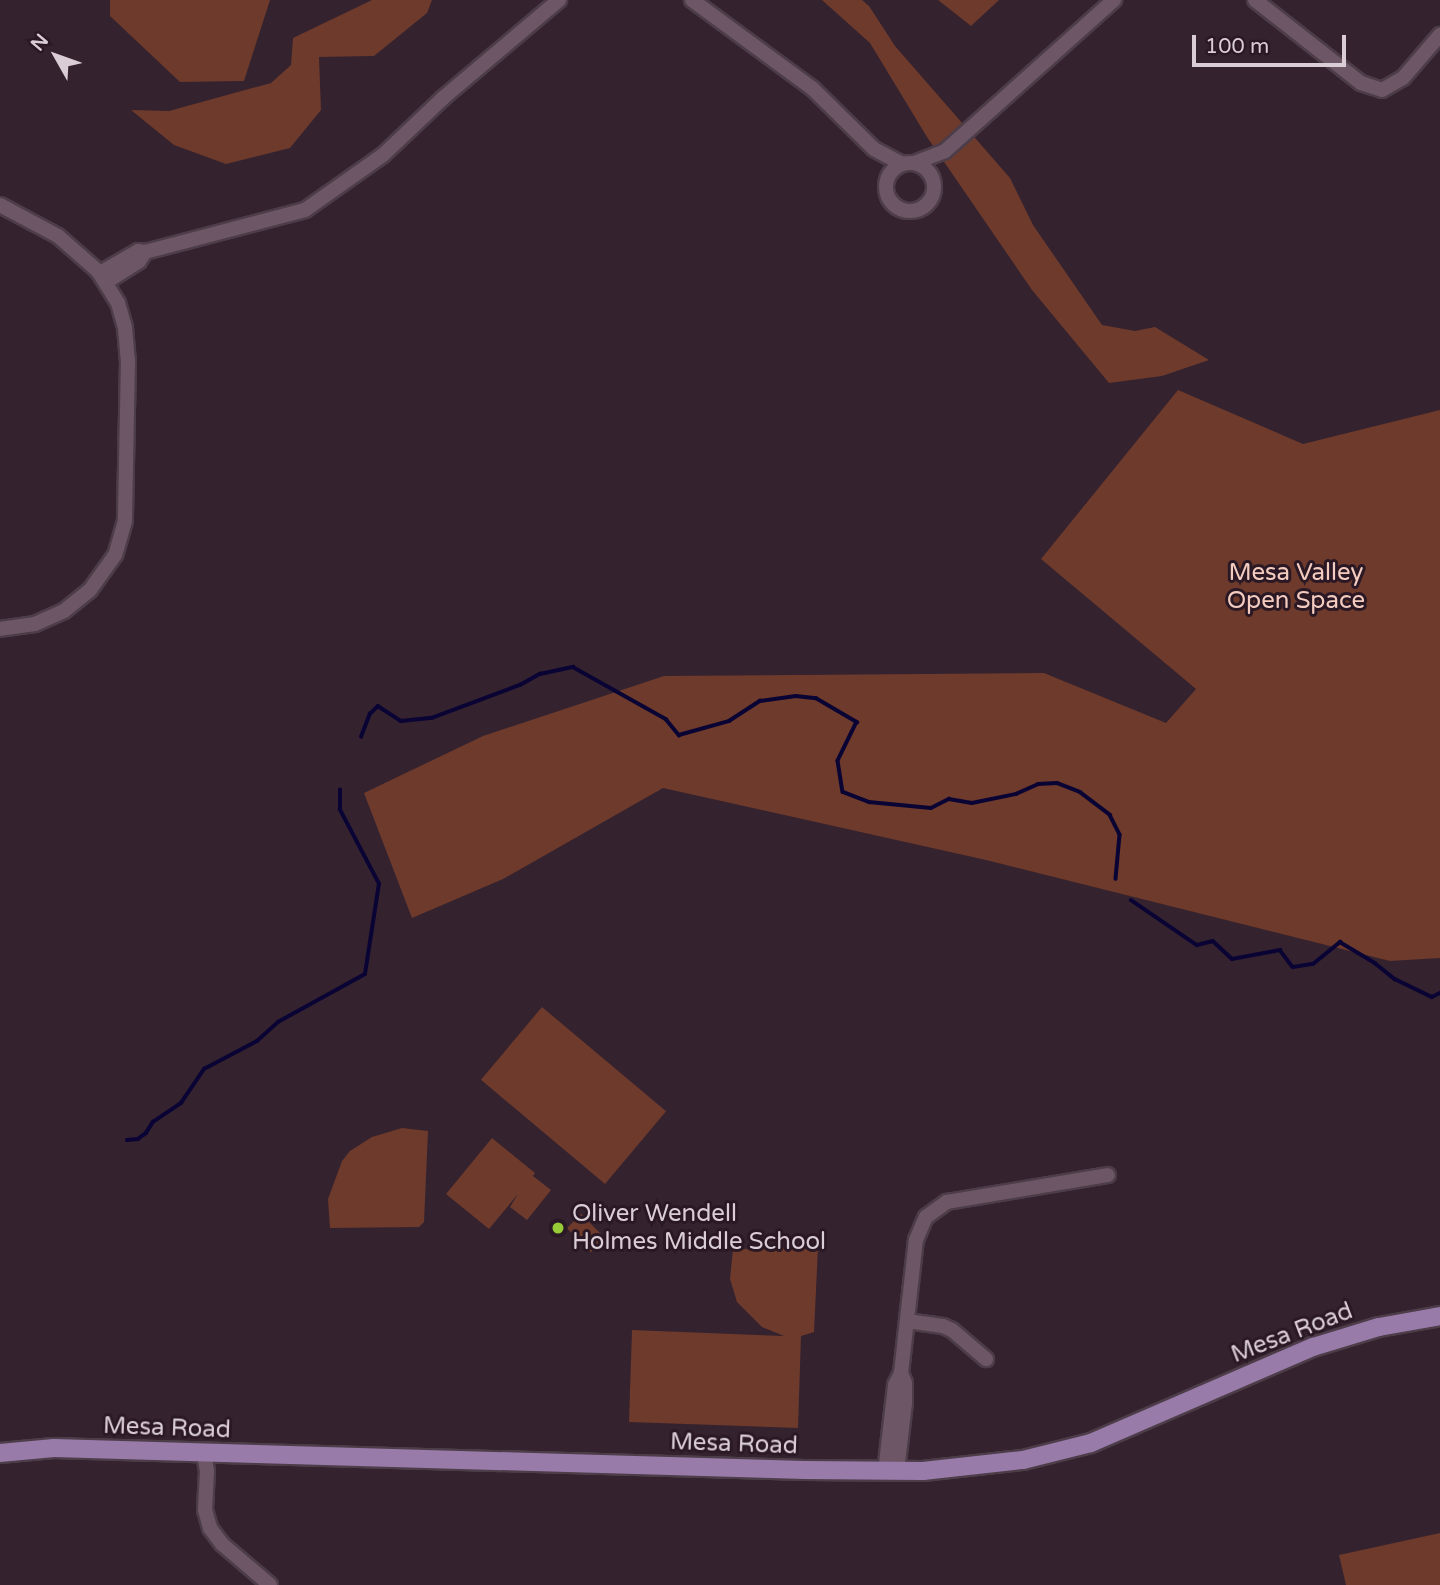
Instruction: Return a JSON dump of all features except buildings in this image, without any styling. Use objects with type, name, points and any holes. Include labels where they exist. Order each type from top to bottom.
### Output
[{"type":"main road","name":"Mesa Road","points":[[0,1453],[54,1448],[891,1471],[996,1464],[1052,1454],[1135,1426],[1314,1346],[1379,1327],[1440,1316]]},
{"type":"street","points":[[103,278],[138,251],[145,252],[304,209],[383,155],[443,98],[559,0]]},
{"type":"street","points":[[692,0],[793,72],[874,149],[888,177],[886,189],[890,200],[906,210],[919,209],[928,202],[945,151]]},
{"type":"street","points":[[888,177],[908,163],[945,151],[1114,0]]},
{"type":"street","points":[[1255,0],[1362,83],[1382,90],[1403,78],[1440,35]]},
{"type":"street","points":[[874,149],[928,171],[933,181]]},
{"type":"street","points":[[0,205],[58,236],[103,278],[118,303],[127,341],[126,497],[121,539],[100,579],[78,601],[35,624],[0,629]]},
{"type":"street","points":[[891,1471],[896,1430],[895,1385],[901,1373],[916,1240],[921,1224],[932,1211],[947,1202],[1108,1174]]},
{"type":"street","points":[[907,1321],[943,1326],[952,1330],[986,1359]]},
{"type":"street","points":[[204,1454],[207,1471],[205,1510],[210,1528],[222,1544],[270,1585]]},
{"type":"green space","points":[[110,0],[270,0],[244,81],[180,82],[110,16]]},
{"type":"green space","points":[[372,0],[432,0],[427,13],[374,56],[319,57],[321,110],[290,148],[226,164],[174,145],[131,110],[169,111],[271,83],[291,65],[293,38]]},
{"type":"green space","points":[[822,0],[862,0],[869,6],[895,46],[1010,178],[1033,225],[1102,325],[1135,331],[1155,327],[1209,360],[1162,376],[1109,383],[1032,290],[927,137],[870,43]]},
{"type":"green space","points":[[938,0],[999,0],[971,26]]},
{"type":"green space","name":"Mesa Valley Open Space","points":[[1178,390],[1303,444],[1440,410],[1440,958],[1390,961],[986,860],[663,788],[503,879],[412,918],[364,793],[483,736],[664,676],[1044,673],[1166,723],[1196,689],[1041,559]]},
{"type":"green space","points":[[542,1007],[666,1111],[605,1184],[481,1080]]},
{"type":"green space","points":[[402,1128],[428,1131],[424,1222],[419,1227],[330,1228],[328,1199],[342,1161],[350,1151],[372,1137]]},
{"type":"green space","points":[[492,1138],[535,1173],[533,1176],[551,1190],[527,1220],[510,1207],[518,1194],[489,1229],[446,1194]]},
{"type":"green space","points":[[581,1214],[605,1238],[591,1252],[567,1228]]},
{"type":"green space","points":[[818,1248],[814,1332],[801,1336],[798,1428],[629,1422],[632,1330],[784,1336],[762,1327],[737,1302],[730,1279],[733,1249]]},
{"type":"green space","points":[[1440,1533],[1440,1585],[1346,1585],[1339,1555]]},
{"type":"waterway","points":[[361,737],[370,714],[378,706],[401,721],[432,718],[520,685],[540,674],[573,667],[666,719],[679,735],[729,721],[760,701],[796,696],[816,698],[857,722],[838,761],[843,792],[869,802],[931,808],[949,799],[972,803],[1016,794],[1038,784],[1057,783],[1080,792],[1110,815],[1120,835],[1116,879]]},
{"type":"waterway","points":[[127,1140],[138,1139],[153,1122],[181,1103],[204,1069],[257,1041],[278,1022],[365,974],[379,884],[340,810],[340,790]]},
{"type":"waterway","points":[[1131,900],[1197,945],[1213,941],[1232,959],[1280,950],[1293,967],[1313,964],[1340,942],[1375,963],[1395,979],[1432,997],[1440,993]]},
{"type":"place","name":"Oliver Wendell Holmes Middle School","points":[[558,1228]]}]
